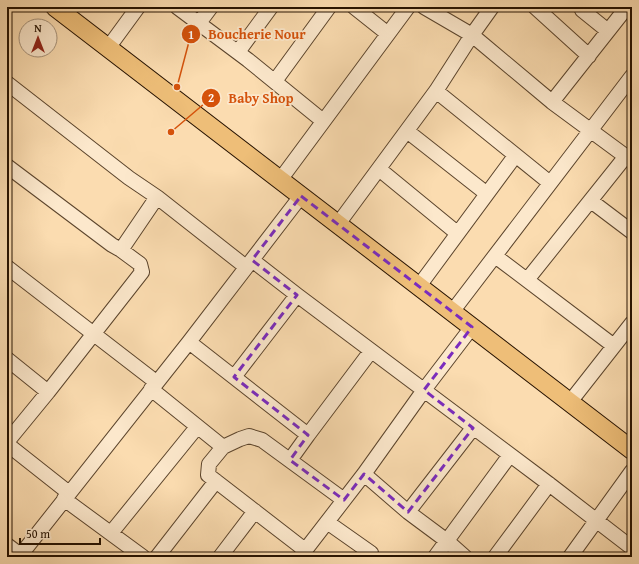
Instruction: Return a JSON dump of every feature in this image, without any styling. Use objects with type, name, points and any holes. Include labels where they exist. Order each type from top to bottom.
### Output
[{"type":"main road","points":[[54,7],[570,402],[631,446]]},
{"type":"street","points":[[108,48],[138,7]]},
{"type":"street","points":[[177,7],[238,52],[324,121]]},
{"type":"street","points":[[199,23],[211,7]]},
{"type":"street","points":[[238,52],[271,7]]},
{"type":"street","points":[[275,81],[329,7]]},
{"type":"street","points":[[354,7],[388,34]]},
{"type":"street","points":[[280,180],[408,7]]},
{"type":"street","points":[[424,7],[472,35],[552,102],[629,158],[591,201],[527,280]]},
{"type":"street","points":[[338,224],[436,91],[492,7]]},
{"type":"street","points":[[535,7],[589,56]]},
{"type":"street","points":[[581,7],[582,10],[608,31]]},
{"type":"street","points":[[552,102],[627,7]]},
{"type":"street","points":[[7,83],[129,178],[297,296],[549,484],[595,521],[632,548]]},
{"type":"street","points":[[452,312],[591,130],[630,85]]},
{"type":"street","points":[[436,91],[550,183]]},
{"type":"street","points":[[407,131],[487,194]]},
{"type":"street","points":[[419,286],[515,156]]},
{"type":"street","points":[[7,166],[112,245],[140,264],[142,272],[7,443],[66,496],[143,557]]},
{"type":"street","points":[[379,169],[457,233]]},
{"type":"street","points":[[7,545],[21,556],[66,496],[189,342],[301,196]]},
{"type":"street","points":[[121,250],[157,197]]},
{"type":"street","points":[[591,201],[632,232]]},
{"type":"street","points":[[495,256],[614,346]]},
{"type":"street","points":[[7,267],[94,334],[154,386],[197,427],[223,447]]},
{"type":"street","points":[[234,377],[297,296]]},
{"type":"street","points":[[570,402],[632,323]]},
{"type":"street","points":[[344,500],[262,440],[249,436],[223,447],[209,464],[208,475],[255,511],[303,553],[344,500],[364,474],[424,390],[472,327]]},
{"type":"street","points":[[189,342],[308,435]]},
{"type":"street","points":[[290,460],[371,351]]},
{"type":"street","points":[[7,359],[48,392]]},
{"type":"street","points":[[111,533],[197,427]]},
{"type":"street","points":[[408,512],[473,428]]},
{"type":"street","points":[[436,557],[510,455]]},
{"type":"street","points":[[570,557],[632,471]]},
{"type":"street","points":[[364,474],[408,512],[448,541],[465,557]]},
{"type":"street","points":[[157,557],[216,482]]},
{"type":"street","points":[[495,557],[549,484]]},
{"type":"street","points":[[220,557],[255,511]]},
{"type":"street","points":[[327,522],[370,553],[372,557]]},
{"type":"highlighted area","points":[[301,196],[472,327],[424,390],[473,428],[408,512],[364,474],[344,500],[290,460],[308,435],[234,377],[297,295],[252,260]]},
{"type":"place","name":"Boucherie Nour","points":[[177,87]]},
{"type":"place","name":"Baby Shop","points":[[171,132]]}]
